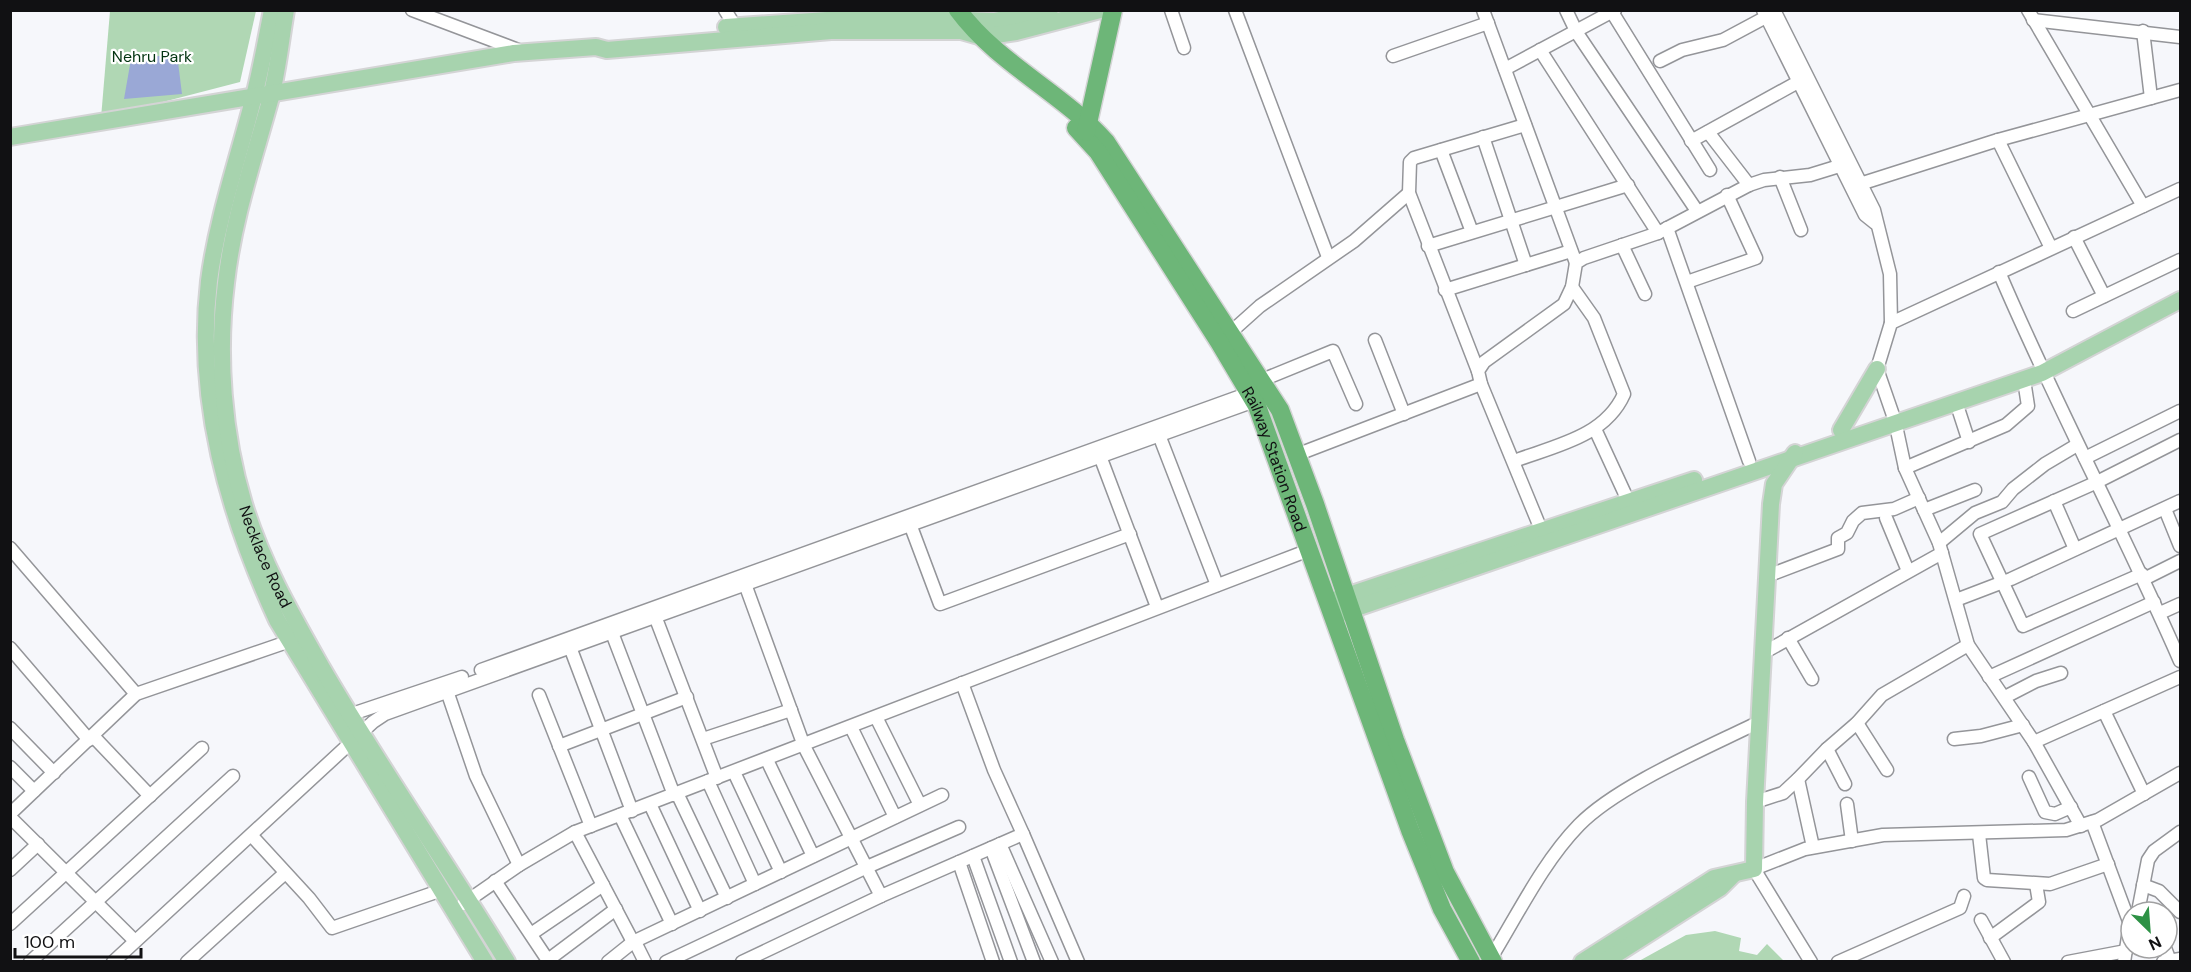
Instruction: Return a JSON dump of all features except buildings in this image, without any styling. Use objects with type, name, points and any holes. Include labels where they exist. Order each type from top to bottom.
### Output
[{"type":"highway","points":[[1086,129],[1113,10]]},
{"type":"highway","name":"Railway Station Road","points":[[956,18],[982,37],[1086,129],[1220,342],[1261,392],[1309,550],[1429,880],[1471,962]]},
{"type":"highway","name":"Railway Station Road","points":[[956,18],[1086,129],[1106,142],[1231,332],[1296,455],[1349,602],[1395,740],[1445,872],[1492,960]]},
{"type":"main road","points":[[272,10],[254,98],[226,200],[209,280],[207,348],[210,400],[217,445],[238,506],[252,566],[288,623],[290,641],[356,738]]},
{"type":"main road","name":"Necklace Road","points":[[238,506],[235,465],[224,389],[223,319],[232,241],[243,191],[271,95],[286,10]]},
{"type":"main road","points":[[596,48],[609,39],[735,26],[773,17],[868,14],[994,21],[1050,10]]},
{"type":"main road","points":[[982,37],[1016,32],[1100,10]]},
{"type":"main road","points":[[10,137],[524,53],[596,48],[607,50],[956,18]]},
{"type":"main road","points":[[1349,602],[2062,362],[2181,300]]},
{"type":"main road","points":[[1582,962],[1610,953],[1714,878],[1754,869],[1755,802],[1774,484],[1797,450],[1841,430],[1956,402],[2024,380],[2040,368]]},
{"type":"main road","points":[[1841,430],[1877,369]]},
{"type":"main road","points":[[1753,465],[1774,484]]},
{"type":"main road","points":[[1330,609],[1542,532],[1631,508]]},
{"type":"main road","name":"Necklace Road","points":[[288,623],[350,715],[356,738],[441,890],[485,962]]},
{"type":"main road","name":"Necklace Road","points":[[356,738],[469,899],[507,962]]},
{"type":"street","points":[[412,10],[524,53]]},
{"type":"street","points":[[725,10],[735,26]]},
{"type":"street","points":[[1171,10],[1184,48]]},
{"type":"street","points":[[1235,10],[1328,257]]},
{"type":"street","points":[[1478,371],[1484,362],[1564,304],[1572,287],[1576,264],[1483,10]]},
{"type":"street","points":[[1566,10],[1577,33],[1697,211]]},
{"type":"street","points":[[1505,69],[1577,33],[1613,11],[1710,170]]},
{"type":"street","points":[[1660,62],[1682,50],[1723,40],[1768,13]]},
{"type":"street","points":[[1768,13],[1798,82],[1819,113]]},
{"type":"street","points":[[1768,13],[1844,164],[1864,215],[1875,223]]},
{"type":"street","points":[[2031,15],[2181,37]]},
{"type":"street","points":[[2031,15],[2143,206]]},
{"type":"street","points":[[1393,56],[1488,23]]},
{"type":"street","points":[[2143,31],[2151,98]]},
{"type":"street","points":[[1540,50],[1628,185],[1663,231],[1687,282],[1753,465]]},
{"type":"street","points":[[1691,141],[1798,82]]},
{"type":"street","points":[[1860,184],[1998,140],[2181,90]]},
{"type":"street","points":[[1525,125],[1411,160],[1409,193],[1481,384],[1542,532]]},
{"type":"street","points":[[1708,132],[1749,185]]},
{"type":"street","points":[[1483,137],[1526,265]]},
{"type":"street","points":[[1998,140],[2050,248]]},
{"type":"street","points":[[1441,150],[1472,232]]},
{"type":"street","points":[[1576,264],[1584,258],[1663,231],[1749,185],[1780,177],[1810,175],[1844,164]]},
{"type":"street","points":[[1844,164],[1860,184],[1874,210],[1875,223],[1890,274],[1891,324],[1877,369],[1893,417],[1905,468],[1941,548],[1968,645],[2034,742],[2071,807],[2087,824],[2123,900]]},
{"type":"street","points":[[1780,177],[1801,230]]},
{"type":"street","points":[[1428,246],[1510,219],[1628,185]]},
{"type":"street","points":[[1891,324],[2181,189]]},
{"type":"street","points":[[1231,332],[1260,306],[1354,241],[1409,193]]},
{"type":"street","points":[[1687,282],[1756,258],[1727,195]]},
{"type":"street","points":[[2074,237],[2104,296]]},
{"type":"street","points":[[1622,245],[1645,294]]},
{"type":"street","points":[[1445,290],[1571,251]]},
{"type":"street","points":[[2073,311],[2181,260]]},
{"type":"street","points":[[1999,272],[2040,368],[2143,576],[2181,661]]},
{"type":"street","points":[[1514,461],[1595,429],[1610,417],[1620,402],[1624,389],[1594,318],[1572,287]]},
{"type":"street","points":[[1375,340],[1404,414]]},
{"type":"street","points":[[113,962],[356,738],[385,714],[570,647],[611,628],[655,616],[1159,435],[1261,392],[1333,351],[1356,404]]},
{"type":"street","points":[[1905,468],[2006,425],[2028,406],[2024,380]]},
{"type":"street","points":[[1296,455],[1481,384]]},
{"type":"street","points":[[350,715],[611,628],[1261,392]]},
{"type":"street","points":[[1956,402],[1969,442]]},
{"type":"street","points":[[2085,458],[2181,411]]},
{"type":"street","points":[[1595,429],[1631,508]]},
{"type":"street","points":[[1159,435],[1217,585]]},
{"type":"street","points":[[2181,440],[2095,483],[1980,534],[2023,626],[2181,561]]},
{"type":"street","points":[[1763,653],[1908,571],[1941,548],[1975,513],[2002,502],[2013,489],[2045,464],[2077,445]]},
{"type":"street","points":[[1100,456],[1157,607]]},
{"type":"street","points":[[1767,576],[1838,549],[1838,538],[1847,533],[1853,521],[1862,513],[1922,504],[1975,490]]},
{"type":"street","points":[[2054,501],[2075,549]]},
{"type":"street","points":[[1956,600],[2004,582],[2181,501]]},
{"type":"street","points":[[2165,509],[2181,546]]},
{"type":"street","points":[[1886,518],[1908,571]]},
{"type":"street","points":[[910,524],[940,604],[1130,534]]},
{"type":"street","points":[[10,548],[136,694]]},
{"type":"street","points":[[453,910],[519,865],[575,832],[804,746],[962,682],[1309,550]]},
{"type":"street","points":[[745,584],[804,746],[853,837],[881,896]]},
{"type":"street","points":[[1989,677],[2157,608],[2181,604]]},
{"type":"street","points":[[655,616],[702,739],[712,780],[755,884]]},
{"type":"street","points":[[611,628],[675,794],[727,898]]},
{"type":"street","points":[[1788,638],[1812,680]]},
{"type":"street","points":[[135,941],[10,815],[136,694],[290,641]]},
{"type":"street","points":[[1755,802],[1783,793],[1857,723],[1882,695],[1968,645]]},
{"type":"street","points":[[570,647],[601,730],[626,813],[672,924]]},
{"type":"street","points":[[10,648],[91,738],[150,796]]},
{"type":"street","points":[[2005,697],[2036,681],[2061,673]]},
{"type":"street","points":[[2034,742],[2181,677]]},
{"type":"street","points":[[962,682],[994,770],[1078,962]]},
{"type":"street","points":[[447,691],[476,776],[519,865]]},
{"type":"street","points":[[539,695],[591,826]]},
{"type":"street","points":[[559,746],[687,697]]},
{"type":"street","points":[[702,739],[791,710]]},
{"type":"street","points":[[2104,711],[2144,794]]},
{"type":"street","points":[[876,717],[920,805]]},
{"type":"street","points":[[1492,960],[1560,848],[1582,822],[1636,785],[1761,721]]},
{"type":"street","points":[[1857,723],[1887,770]]},
{"type":"street","points":[[1954,739],[1982,736],[2023,725]]},
{"type":"street","points":[[851,727],[895,817]]},
{"type":"street","points":[[10,728],[54,773]]},
{"type":"street","points":[[10,924],[202,748]]},
{"type":"street","points":[[1827,749],[1845,784]]},
{"type":"street","points":[[767,759],[813,856]]},
{"type":"street","points":[[10,767],[34,791]]},
{"type":"street","points":[[734,772],[781,872]]},
{"type":"street","points":[[1812,962],[1754,869],[1813,847],[1883,836],[2066,831],[2087,824],[2181,773]]},
{"type":"street","points":[[30,962],[233,776]]},
{"type":"street","points":[[2029,777],[2045,812],[2055,814],[2071,807]]},
{"type":"street","points":[[1798,779],[1813,847]]},
{"type":"street","points":[[608,962],[634,942],[942,795]]},
{"type":"street","points":[[650,804],[700,910]]},
{"type":"street","points":[[1847,804],[1852,841]]},
{"type":"street","points":[[666,962],[867,867],[959,827]]},
{"type":"street","points":[[575,832],[645,962]]},
{"type":"street","points":[[742,962],[881,896],[1023,834]]},
{"type":"street","points":[[1979,834],[1985,880],[2050,884],[2108,864]]},
{"type":"street","points":[[252,836],[284,874],[309,898],[332,928],[441,890]]},
{"type":"street","points":[[2138,900],[2150,856],[2179,837]]},
{"type":"street","points":[[10,870],[38,844]]},
{"type":"street","points":[[995,846],[1034,962]]},
{"type":"street","points":[[995,846],[1052,962]]},
{"type":"street","points":[[973,856],[1011,962]]},
{"type":"street","points":[[958,862],[993,962]]},
{"type":"street","points":[[188,962],[284,874]]},
{"type":"street","points":[[495,881],[548,961],[616,909]]},
{"type":"street","points":[[1990,938],[2039,902],[2036,884]]},
{"type":"street","points":[[531,934],[603,885]]},
{"type":"street","points":[[2143,885],[2159,891],[2181,912]]},
{"type":"street","points":[[1838,962],[1960,908],[1964,896]]},
{"type":"street","points":[[1981,920],[2004,962]]},
{"type":"street","points":[[2068,962],[2119,957]]},
{"type":"green space","name":"Nehru Park","points":[[110,11],[256,11],[240,82],[101,118]]},
{"type":"green space","points":[[1715,931],[1741,938],[1739,951],[1757,955],[1767,944],[1784,961],[1639,961],[1686,935]]},
{"type":"water","points":[[177,54],[182,94],[124,99],[131,59]]}]
